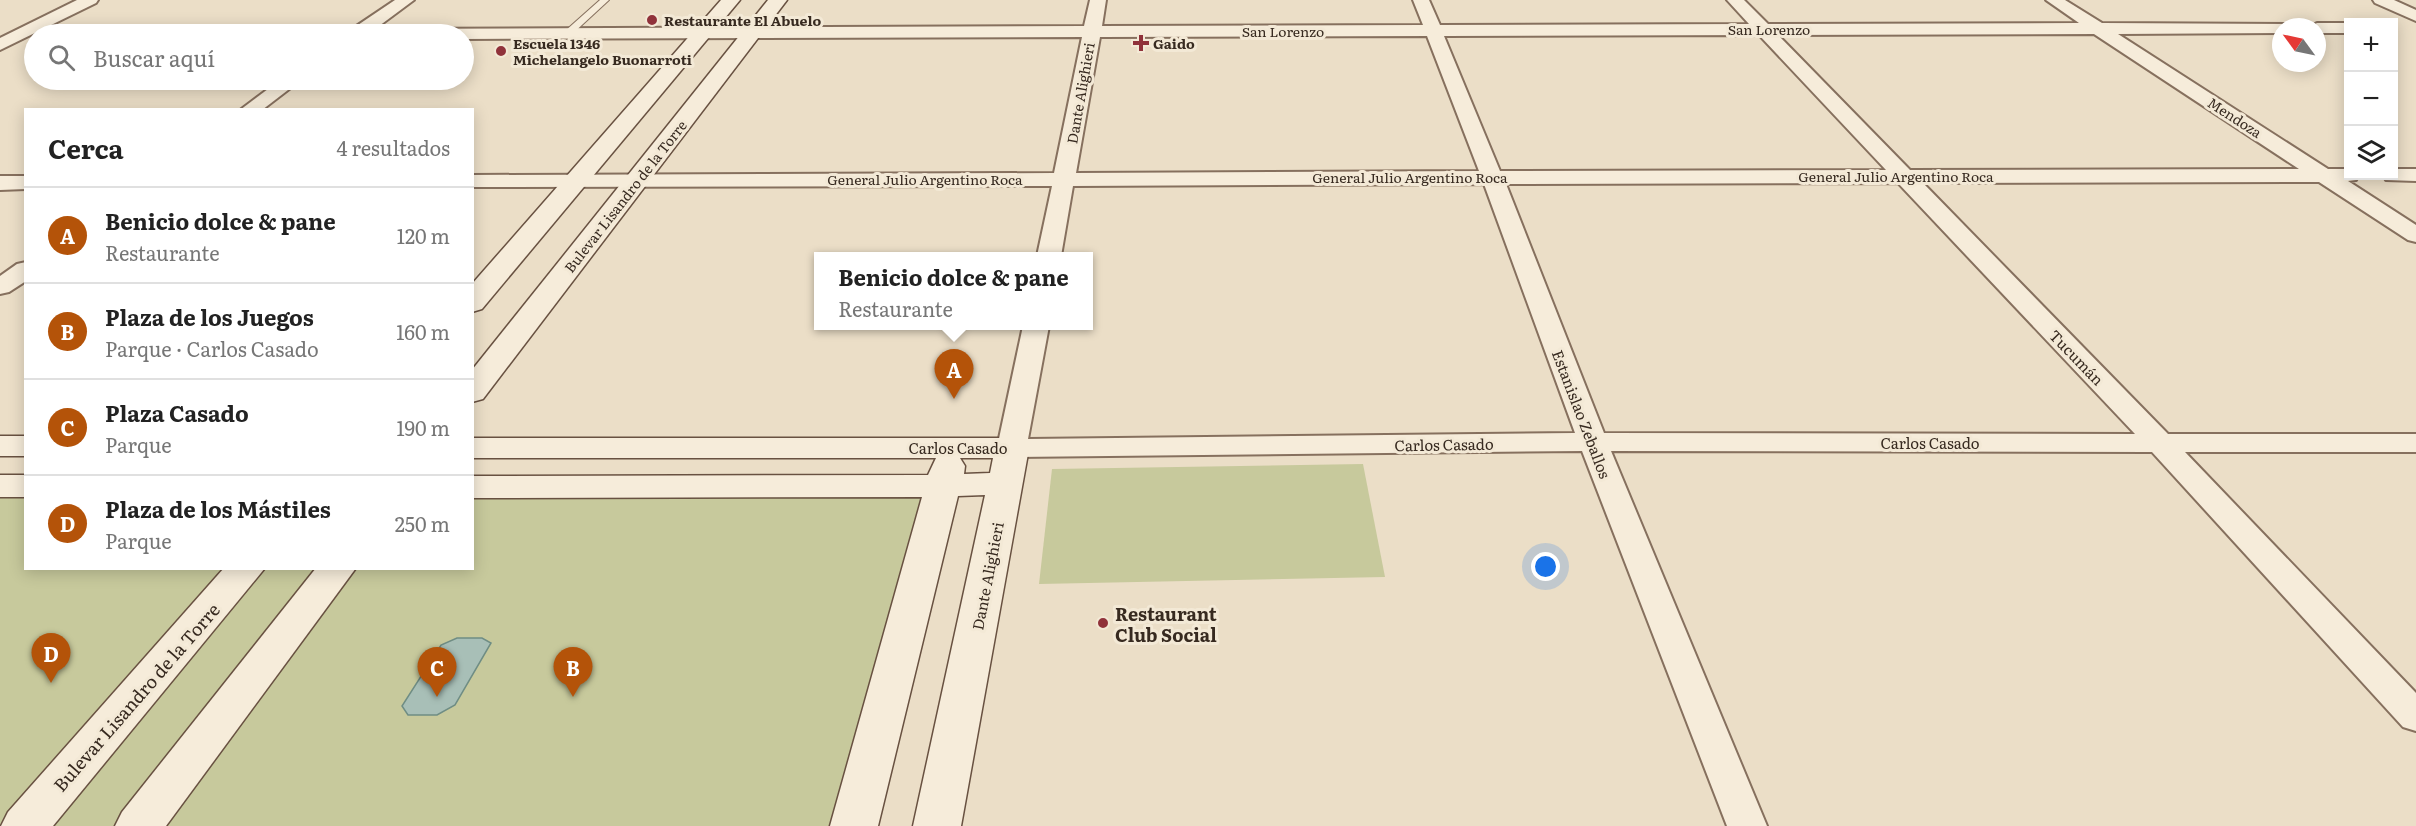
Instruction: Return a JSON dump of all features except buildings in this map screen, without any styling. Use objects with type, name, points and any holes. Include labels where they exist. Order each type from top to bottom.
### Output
[{"type":"main road","points":[[474,301],[732,0]]},
{"type":"main road","name":"Bulevar Lisandro de la Torre","points":[[474,389],[778,0]]},
{"type":"main road","points":[[0,446],[24,446]]},
{"type":"main road","points":[[854,826],[941,486],[954,447]]},
{"type":"main road","name":"Carlos Casado","points":[[474,448],[954,447],[1009,465]]},
{"type":"main road","name":"Carlos Casado","points":[[474,487],[941,486],[1009,465]]},
{"type":"main road","name":"Dante Alighieri","points":[[937,826],[1009,465]]},
{"type":"main road","points":[[0,486],[24,486]]},
{"type":"main road","name":"Bulevar Lisandro de la Torre","points":[[26,826],[244,570]]},
{"type":"main road","points":[[139,826],[335,570]]},
{"type":"street","points":[[41,24],[90,0]]},
{"type":"street","points":[[371,24],[406,0]]},
{"type":"street","name":"Dante Alighieri","points":[[1050,252],[1098,0]]},
{"type":"street","name":"Estanislao Zeballos","points":[[1421,0],[1492,177],[1593,442],[1747,826]]},
{"type":"street","name":"Tucumán","points":[[1735,0],[2159,442],[2416,717]]},
{"type":"street","name":"Mendoza","points":[[2054,0],[2416,235]]},
{"type":"street","points":[[2381,0],[2412,24]]},
{"type":"street","name":"San Lorenzo","points":[[474,34],[2272,28]]},
{"type":"street","points":[[2326,28],[2344,28]]},
{"type":"street","points":[[0,45],[17,36]]},
{"type":"street","points":[[252,108],[278,90]]},
{"type":"street","name":"General Julio Argentino Roca","points":[[474,181],[2344,175]]},
{"type":"street","points":[[2398,175],[2416,175]]},
{"type":"street","points":[[0,183],[24,183]]},
{"type":"street","points":[[0,287],[24,270]]},
{"type":"street","name":"Dante Alighieri","points":[[1009,465],[1035,330]]},
{"type":"street","name":"Carlos Casado","points":[[1009,465],[1593,442],[2416,443]]},
{"type":"lane","points":[[567,34],[605,0]]},
{"type":"green space","points":[[1363,464],[1385,577],[1039,584],[1052,469]]},
{"type":"green space","points":[[928,494],[839,826],[0,826],[0,495],[24,495],[24,570],[474,570],[474,495]]},
{"type":"water","points":[[457,638],[482,638],[491,643],[455,705],[437,715],[408,715],[402,706],[441,645]]},
{"type":"place","name":"Restaurante El Abuelo","points":[[652,20]]},
{"type":"place","name":"Gaido","points":[[1141,43]]},
{"type":"place","name":"Escuela 1346 Michelangelo Buonarroti","points":[[501,51]]},
{"type":"place","name":"Benicio dolce & pane","points":[[954,399]]},
{"type":"place","name":"Restaurant Club Social","points":[[1103,623]]},
{"type":"place","name":"Plaza de los Mástiles","points":[[51,683]]},
{"type":"place","name":"Plaza Casado","points":[[437,697]]},
{"type":"place","name":"Plaza de los Juegos","points":[[573,697]]}]
